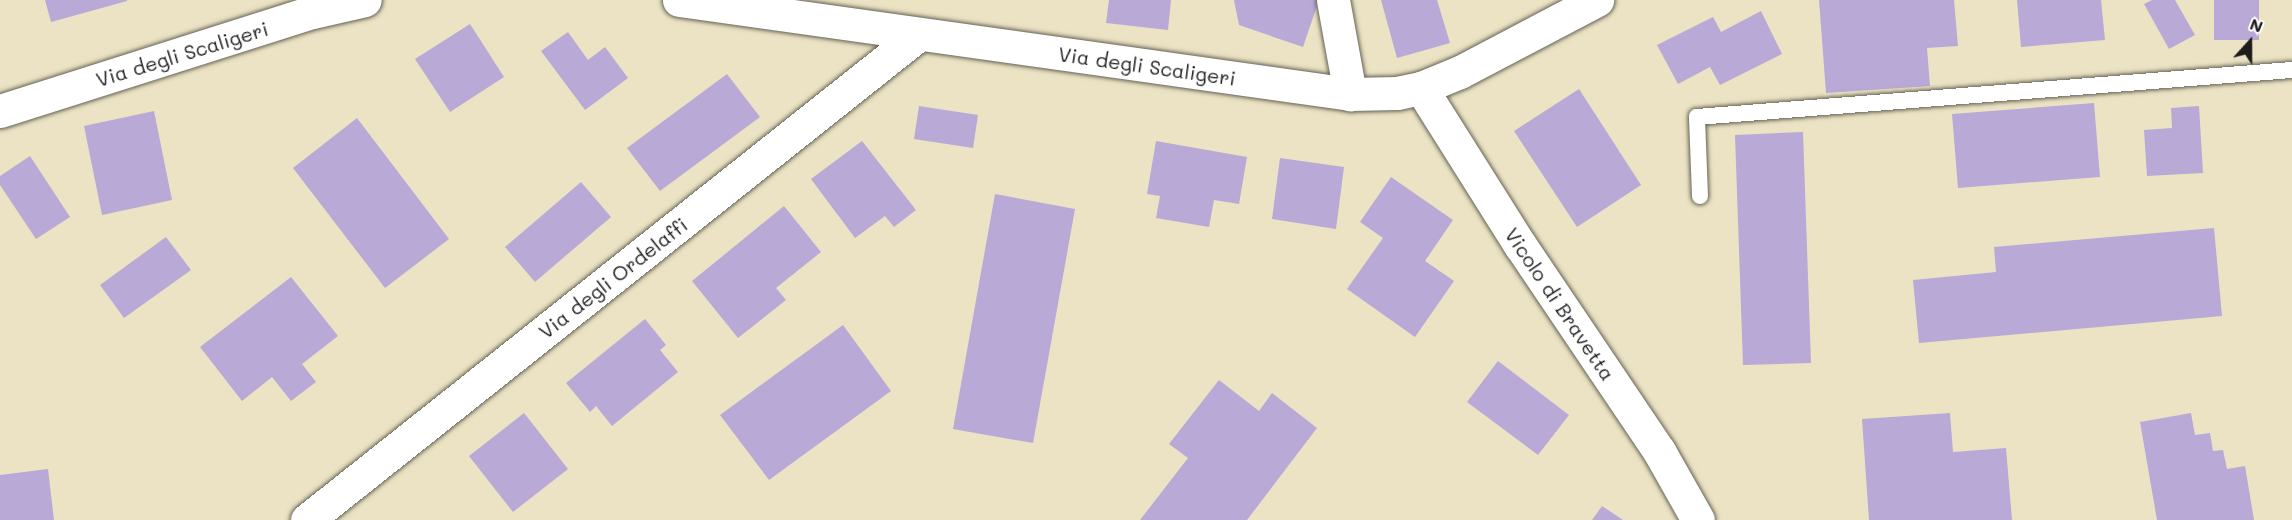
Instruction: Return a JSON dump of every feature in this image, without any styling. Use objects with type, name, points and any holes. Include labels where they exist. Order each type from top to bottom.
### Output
[{"type":"street","name":"Via degli Scaligeri","points":[[0,111],[313,12],[365,0]]},
{"type":"street","name":"Via degli Scaligeri","points":[[679,0],[1350,94],[1397,93],[1421,88],[1460,72],[1597,0]]},
{"type":"street","points":[[1334,0],[1350,94]]},
{"type":"street","name":"Via degli Ordelaffi","points":[[307,520],[918,35]]},
{"type":"street","name":"Vicolo di Bravetta","points":[[1421,88],[1520,245],[1659,451],[1698,520]]},
{"type":"lane","points":[[1700,196],[1697,117],[2292,70]]},
{"type":"building","points":[[45,0],[127,0],[127,1],[51,22]]},
{"type":"building","points":[[1109,0],[1171,0],[1168,30],[1106,23]]},
{"type":"building","points":[[1234,0],[1319,0],[1303,47],[1239,25]]},
{"type":"building","points":[[1381,0],[1437,0],[1450,43],[1397,58]]},
{"type":"building","points":[[1819,0],[1954,0],[1958,46],[1927,48],[1930,86],[1826,93]]},
{"type":"building","points":[[2017,0],[2101,0],[2105,40],[2021,47]]},
{"type":"building","points":[[2152,0],[2175,0],[2195,35],[2169,49],[2144,4]]},
{"type":"building","points":[[2214,0],[2259,0],[2259,40],[2214,40]]},
{"type":"building","points":[[1761,11],[1782,54],[1720,85],[1710,67],[1678,84],[1657,45],[1713,17],[1721,32]]},
{"type":"building","points":[[470,24],[504,77],[450,112],[415,59]]},
{"type":"building","points":[[568,32],[588,60],[605,47],[628,78],[585,110],[541,51]]},
{"type":"building","points":[[727,74],[760,117],[660,191],[627,148]]},
{"type":"building","points":[[1579,89],[1641,185],[1577,227],[1514,131]]},
{"type":"building","points":[[2094,103],[2100,177],[1958,188],[1952,114]]},
{"type":"building","points":[[919,106],[978,115],[973,148],[914,139]]},
{"type":"building","points":[[2199,106],[2203,173],[2147,176],[2144,130],[2172,128],[2171,108]]},
{"type":"building","points":[[154,111],[172,200],[102,215],[84,126]]},
{"type":"building","points":[[357,118],[449,239],[385,288],[293,168]]},
{"type":"building","points":[[1803,132],[1811,363],[1743,365],[1735,135]]},
{"type":"building","points":[[862,141],[916,210],[894,227],[885,216],[855,238],[811,179]]},
{"type":"building","points":[[1156,141],[1247,157],[1239,204],[1214,200],[1209,227],[1156,218],[1160,196],[1147,194]]},
{"type":"building","points":[[30,156],[70,217],[36,239],[0,185],[0,176]]},
{"type":"building","points":[[1280,158],[1344,167],[1336,229],[1272,219]]},
{"type":"building","points":[[1391,177],[1453,220],[1425,261],[1454,281],[1415,337],[1347,289],[1383,238],[1360,222]]},
{"type":"building","points":[[581,182],[611,217],[535,282],[505,247]]},
{"type":"building","points":[[995,194],[1075,209],[1033,443],[953,429]]},
{"type":"building","points":[[784,206],[821,252],[776,288],[786,300],[738,338],[692,281]]},
{"type":"building","points":[[2214,228],[2222,316],[1919,343],[1913,280],[1996,272],[1994,247]]},
{"type":"building","points":[[166,237],[191,270],[124,318],[100,285]]},
{"type":"building","points":[[291,277],[338,336],[302,364],[316,382],[291,401],[272,377],[242,401],[200,347]]},
{"type":"building","points":[[645,319],[666,345],[660,350],[678,372],[612,426],[596,406],[590,412],[566,383]]},
{"type":"building","points":[[843,325],[891,391],[769,480],[720,415]]},
{"type":"building","points":[[1498,361],[1569,415],[1538,455],[1467,402]]},
{"type":"building","points":[[1219,380],[1259,411],[1272,393],[1317,428],[1247,520],[1140,520],[1188,458],[1169,444]]},
{"type":"building","points":[[524,413],[568,469],[513,512],[469,456]]},
{"type":"building","points":[[1950,413],[1953,452],[2006,448],[2012,520],[1869,520],[1862,419]]},
{"type":"building","points":[[2191,413],[2195,435],[2210,433],[2213,451],[2223,450],[2227,469],[2245,466],[2254,520],[2157,520],[2140,422]]},
{"type":"building","points":[[48,469],[54,520],[0,520],[0,475]]},
{"type":"building","points":[[1602,506],[1623,520],[1592,520]]}]
